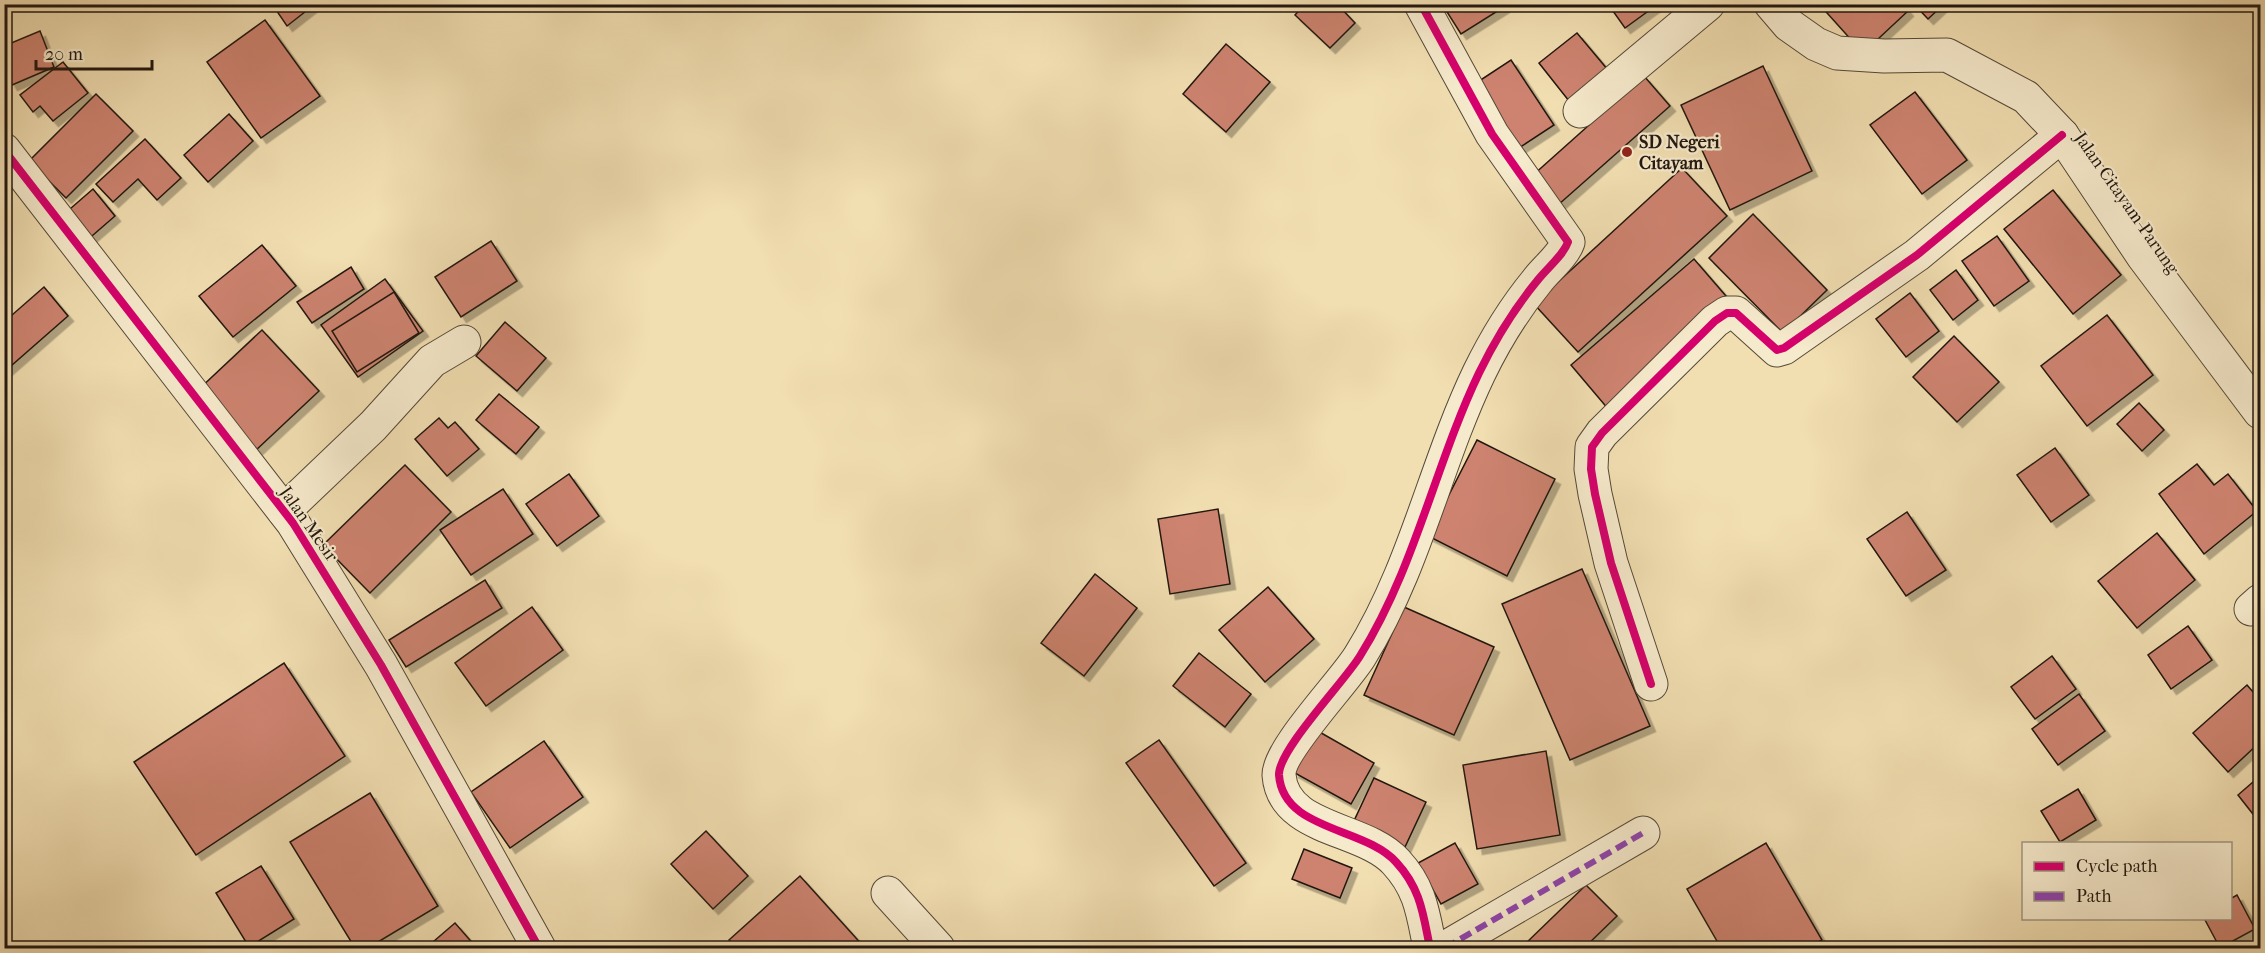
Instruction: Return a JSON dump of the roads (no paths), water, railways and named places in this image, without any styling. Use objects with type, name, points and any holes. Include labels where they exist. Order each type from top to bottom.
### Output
[{"type":"street","points":[[1421,4],[1492,134],[1568,242],[1501,330],[1478,374],[1386,611],[1359,658],[1288,749],[1279,772],[1283,794],[1301,813],[1316,823],[1361,837],[1396,861],[1419,894],[1430,948]]},
{"type":"street","points":[[1580,111],[1708,4]]},
{"type":"street","name":"Jalan Citayam-Parung","points":[[1771,4],[1789,25],[1816,44],[1837,53],[1884,56],[1947,55],[2026,97],[2062,135],[2143,256],[2260,412]]},
{"type":"street","points":[[1651,684],[1611,563],[1595,494],[1591,469],[1592,447],[1602,433],[1727,313],[1736,313],[1769,346],[1777,350],[1784,348],[1917,255],[2062,135]]},
{"type":"street","name":"Jalan Mesir","points":[[4,150],[284,511],[342,598],[540,948]]},
{"type":"street","points":[[284,511],[373,426],[432,361],[464,342]]},
{"type":"street","points":[[1445,948],[1642,833]]},
{"type":"street","points":[[888,893],[938,948]]},
{"type":"place","name":"SD Negeri Citayam","points":[[1627,152]]}]
